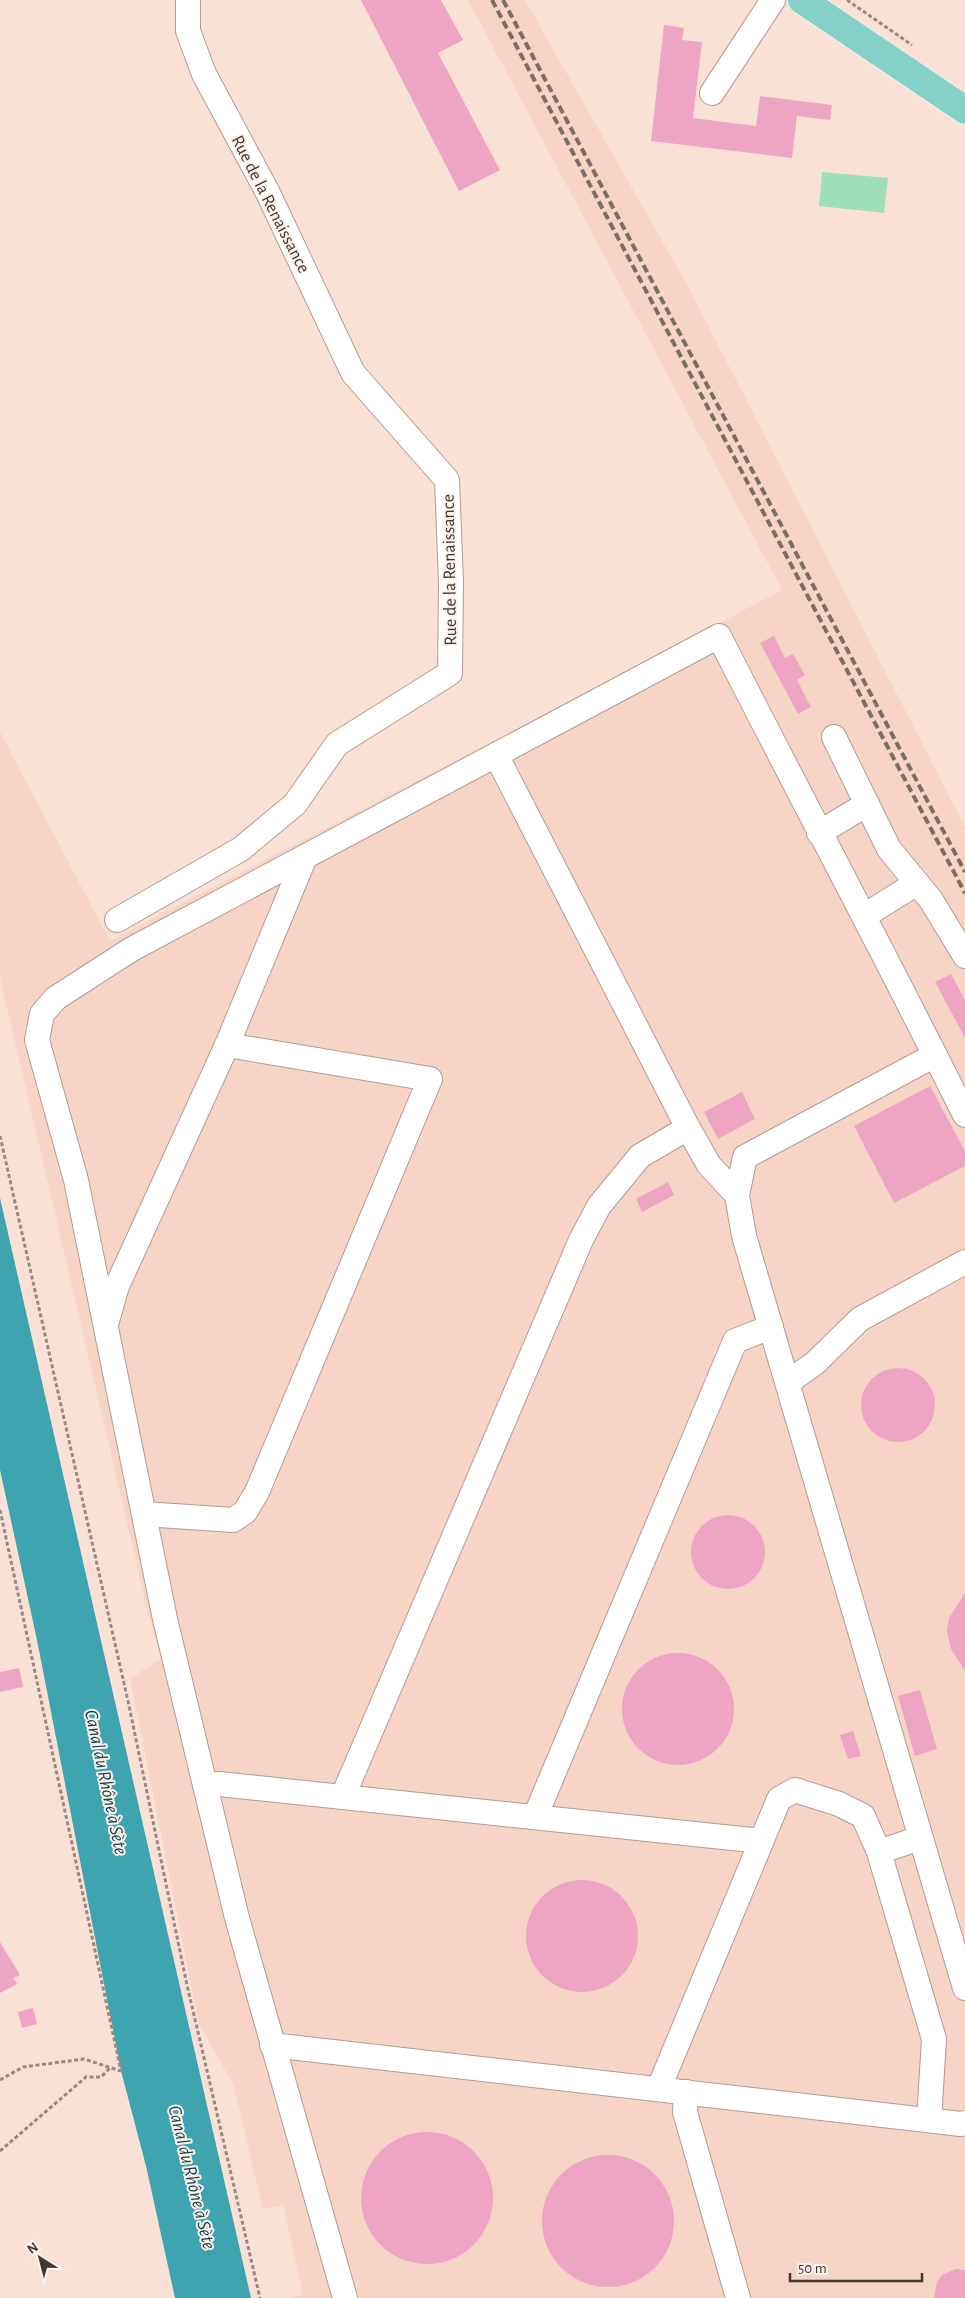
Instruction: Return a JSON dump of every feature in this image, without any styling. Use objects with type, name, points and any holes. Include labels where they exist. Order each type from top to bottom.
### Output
[{"type":"main road","points":[[802,0],[965,110]]},
{"type":"street","name":"Rue de la Renaissance","points":[[117,920],[241,849],[295,804],[337,744],[450,673],[451,582],[447,480],[354,372],[268,193],[204,74],[188,31],[188,0]]},
{"type":"street","points":[[712,93],[773,0]]},
{"type":"street","points":[[344,2298],[237,1918],[165,1619],[76,1180],[37,1040],[42,1014],[56,998],[132,949],[719,636],[965,1115]]},
{"type":"street","points":[[834,737],[889,849],[931,900],[965,956]]},
{"type":"street","points":[[496,755],[688,1128],[709,1165],[737,1195]]},
{"type":"street","points":[[819,833],[867,804]]},
{"type":"street","points":[[106,1325],[117,1286],[227,1045],[305,857]]},
{"type":"street","points":[[864,916],[917,883]]},
{"type":"street","points":[[144,1514],[233,1520],[244,1512],[257,1492],[430,1079],[227,1045]]},
{"type":"street","points":[[935,1055],[745,1156],[737,1195],[744,1236],[920,1838],[957,1932],[965,1988]]},
{"type":"street","points":[[343,1796],[580,1240],[599,1206],[640,1156],[688,1128]]},
{"type":"street","points":[[787,1380],[794,1378],[814,1364],[860,1320],[965,1262]]},
{"type":"street","points":[[535,1817],[735,1341],[771,1327]]},
{"type":"street","points":[[205,1785],[219,1784],[343,1796],[761,1841]]},
{"type":"street","points":[[659,2088],[779,1799],[795,1790],[838,1804],[863,1816],[878,1852],[934,2039],[929,2120]]},
{"type":"street","points":[[878,1852],[920,1838]]},
{"type":"street","points":[[272,2045],[929,2120],[965,2122]]},
{"type":"street","points":[[686,2092],[685,2112],[738,2298]]},
{"type":"path","points":[[0,1136],[128,1701],[187,1985],[260,2298]]},
{"type":"path","points":[[0,1510],[121,2071],[84,2059],[24,2067],[0,2080]]},
{"type":"path","points":[[0,2151],[86,2077],[101,2077],[110,2068]]},
{"type":"shaded area","points":[[468,0],[525,0],[689,288],[965,827],[965,2298],[290,2298],[303,2295],[283,2205],[263,2209],[233,2084],[199,2024],[130,1678],[161,1659],[149,1617],[0,978],[0,732],[110,941],[782,590]]},
{"type":"green space","points":[[822,172],[888,178],[884,213],[819,206]]},
{"type":"water","name":"Canal du Rhône à Sète","points":[[0,1198],[251,2298],[175,2298],[146,2166],[121,2071],[37,1640],[0,1470]]},
{"type":"building","points":[[361,0],[441,0],[463,40],[438,53],[500,170],[459,191]]},
{"type":"building","points":[[664,25],[684,28],[682,40],[702,42],[693,118],[756,126],[760,96],[832,105],[830,120],[797,116],[792,158],[651,141]]},
{"type":"building","points":[[774,636],[785,658],[793,654],[805,675],[797,680],[811,707],[798,714],[760,643]]},
{"type":"building","points":[[951,974],[965,1000],[965,1038],[935,982]]},
{"type":"building","points":[[930,1086],[965,1151],[965,1166],[894,1203],[854,1126]]},
{"type":"building","points":[[742,1092],[755,1119],[718,1139],[704,1112]]},
{"type":"building","points":[[668,1182],[674,1195],[642,1212],[636,1199]]},
{"type":"building","points":[[898,1368],[912,1371],[924,1379],[932,1391],[935,1405],[932,1419],[924,1431],[912,1439],[898,1442],[884,1439],[872,1431],[864,1419],[861,1405],[864,1391],[872,1379],[884,1371]]},
{"type":"building","points":[[728,1515],[742,1518],[754,1526],[762,1538],[765,1552],[762,1566],[754,1578],[742,1586],[728,1589],[714,1586],[702,1578],[694,1566],[691,1552],[694,1538],[702,1526],[714,1518]]},
{"type":"building","points":[[965,1593],[965,1671],[951,1649],[947,1631],[949,1618]]},
{"type":"building","points":[[678,1653],[700,1657],[718,1669],[730,1687],[734,1709],[730,1731],[718,1749],[700,1761],[678,1765],[656,1761],[638,1749],[626,1731],[622,1709],[626,1687],[638,1669],[656,1657]]},
{"type":"building","points":[[19,1668],[23,1687],[0,1692],[0,1672]]},
{"type":"building","points":[[920,1690],[937,1749],[915,1756],[898,1696]]},
{"type":"building","points":[[853,1731],[861,1756],[848,1759],[840,1735]]},
{"type":"building","points":[[582,1880],[603,1884],[622,1896],[634,1915],[638,1936],[634,1957],[622,1976],[603,1988],[582,1992],[561,1988],[542,1976],[530,1957],[526,1936],[530,1915],[542,1896],[561,1884]]},
{"type":"building","points":[[0,1942],[20,1975],[13,1978],[17,1984],[0,1993]]},
{"type":"building","points":[[33,2008],[37,2024],[22,2028],[18,2012]]},
{"type":"building","points":[[427,2132],[440,2133],[452,2137],[474,2151],[488,2173],[492,2185],[492,2211],[488,2223],[474,2245],[452,2259],[440,2263],[427,2264],[414,2263],[402,2259],[380,2245],[366,2223],[362,2211],[361,2198],[362,2185],[366,2173],[380,2151],[402,2137],[414,2133]]},
{"type":"building","points":[[608,2155],[633,2160],[644,2166],[654,2175],[663,2185],[669,2196],[674,2221],[669,2246],[663,2257],[654,2267],[644,2276],[633,2282],[608,2287],[583,2282],[572,2276],[562,2267],[553,2257],[547,2246],[542,2221],[547,2196],[553,2185],[562,2175],[572,2166],[583,2160]]},
{"type":"building","points":[[956,2269],[965,2270],[965,2298],[934,2298],[937,2282],[942,2275]]},
{"type":"railway","points":[[492,0],[965,893]]},
{"type":"railway","points":[[503,0],[965,872]]}]
